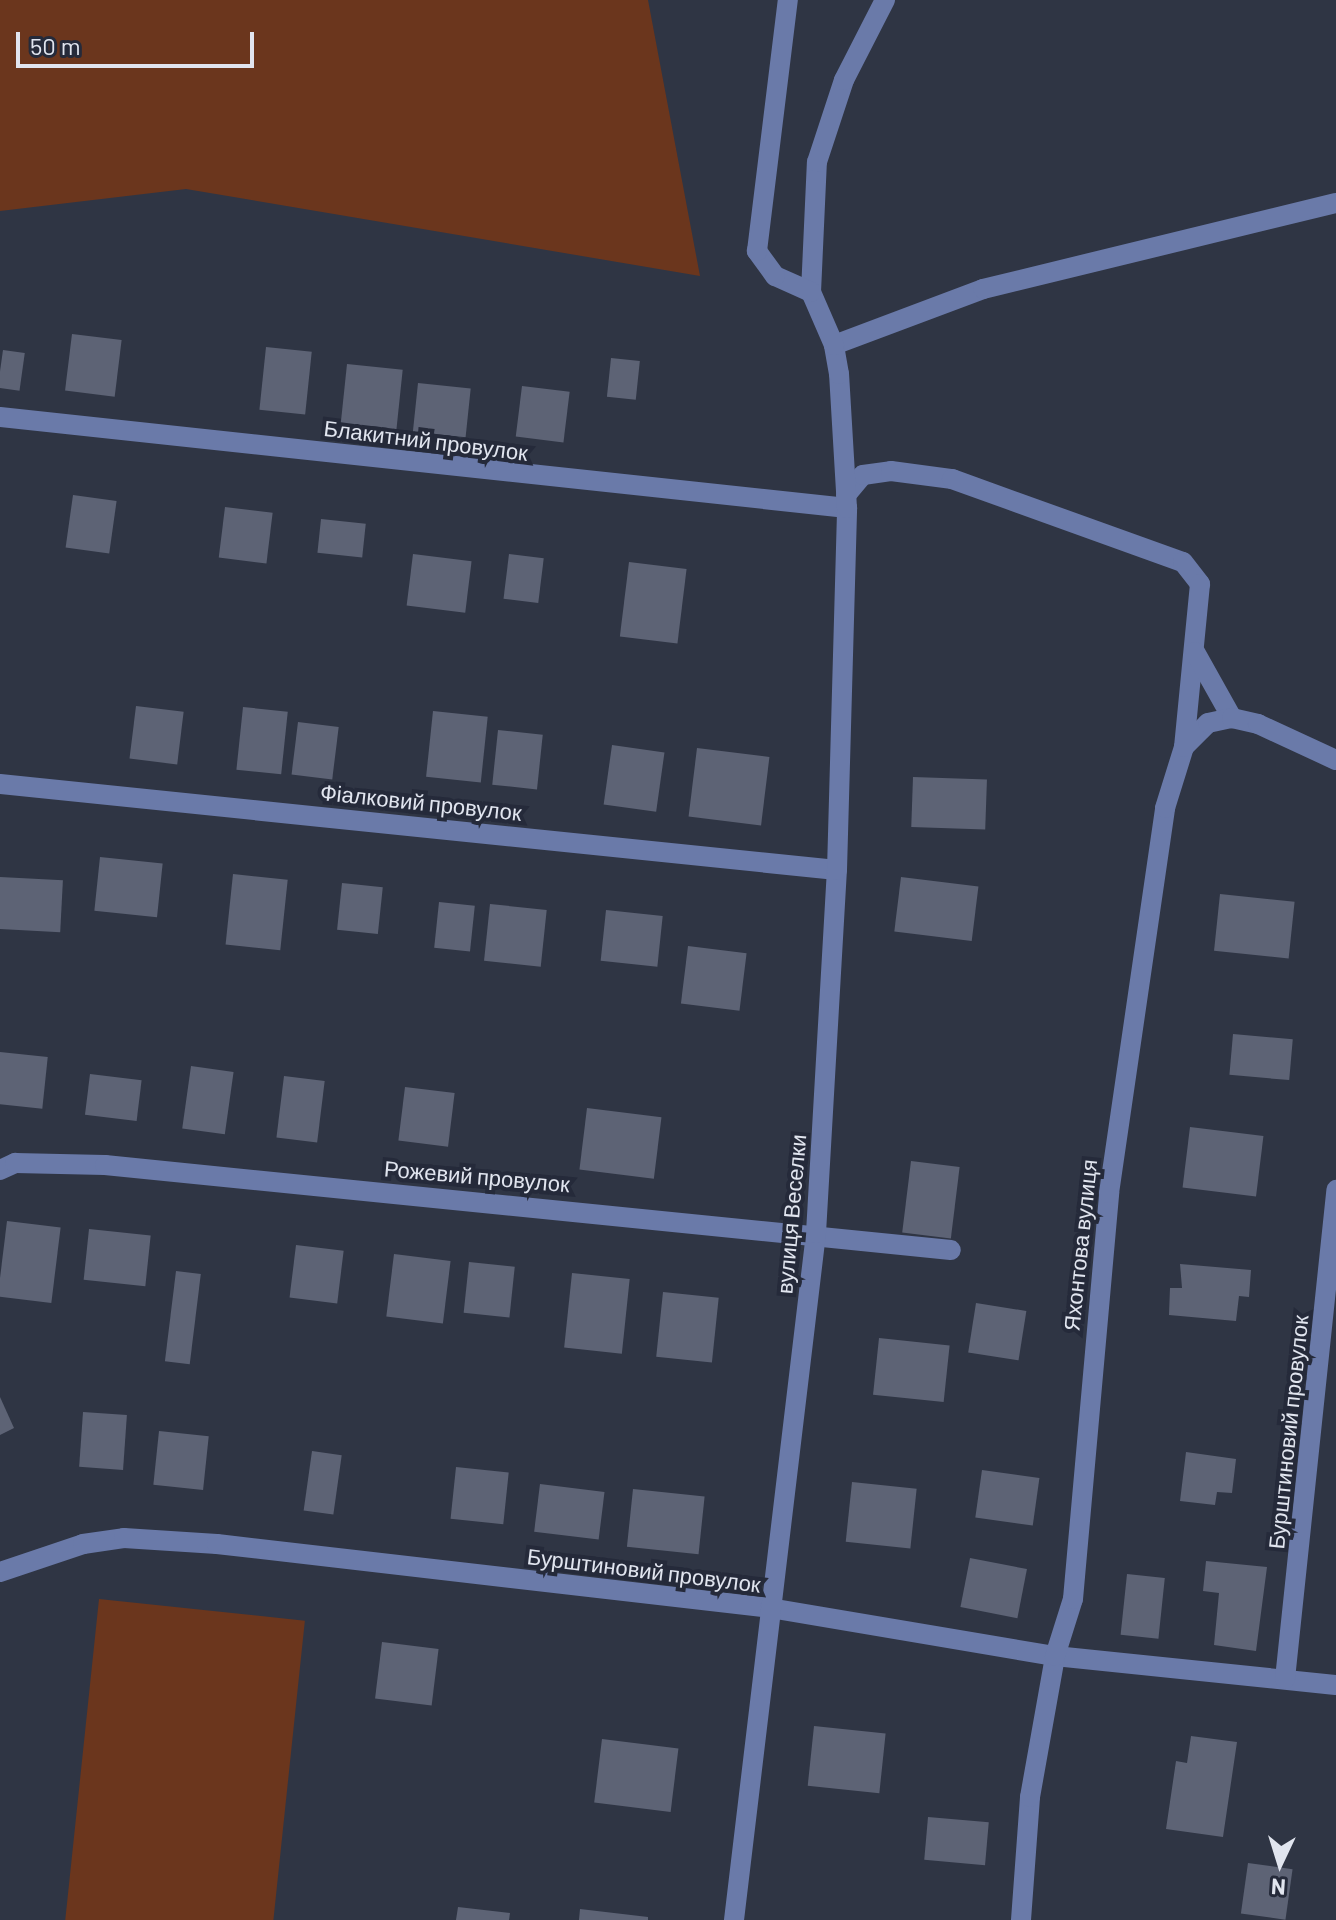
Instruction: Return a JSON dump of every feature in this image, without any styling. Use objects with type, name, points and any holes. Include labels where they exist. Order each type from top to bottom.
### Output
[{"type":"street","points":[[785,3],[757,251],[775,276],[811,292],[817,162],[844,80],[885,0]]},
{"type":"street","points":[[834,345],[983,289],[1336,203]]},
{"type":"street","name":"вулиця Веселки","points":[[734,1920],[816,1233],[837,870],[847,502],[834,345],[811,292]]},
{"type":"street","name":"Блакитний провулок","points":[[0,417],[847,502]]},
{"type":"street","name":"Яхонтова вулиця","points":[[847,502],[863,475],[891,471],[952,479],[1183,562],[1200,584],[1184,747],[1165,808],[1109,1193],[1073,1599],[1055,1656],[1030,1797],[1021,1920]]},
{"type":"street","points":[[1194,648],[1232,718]]},
{"type":"street","points":[[1184,747],[1208,723],[1232,718],[1287,734],[1336,760]]},
{"type":"street","name":"Фіалковий провулок","points":[[0,784],[837,870]]},
{"type":"street","name":"Рожевий провулок","points":[[0,1170],[15,1163],[105,1165],[816,1233],[951,1250]]},
{"type":"street","name":"Бурштиновий провулок","points":[[1285,1679],[1336,1190]]},
{"type":"street","name":"Бурштиновий провулок","points":[[0,1572],[83,1544],[124,1538],[217,1544],[770,1608],[1055,1656],[1336,1685]]},
{"type":"shaded area","points":[[0,0],[648,0],[700,276],[186,189],[0,211]]},
{"type":"shaded area","points":[[99,1599],[305,1621],[273,1920],[65,1920]]},
{"type":"building","points":[[72,334],[122,340],[115,397],[65,391]]},
{"type":"building","points":[[266,347],[312,352],[305,414],[259,410]]},
{"type":"building","points":[[3,350],[25,353],[19,391],[0,388]]},
{"type":"building","points":[[611,358],[640,361],[636,400],[607,397]]},
{"type":"building","points":[[347,364],[403,370],[396,431],[341,425]]},
{"type":"building","points":[[418,383],[471,389],[466,437],[413,432]]},
{"type":"building","points":[[522,386],[570,392],[563,442],[516,437]]},
{"type":"building","points":[[73,495],[117,501],[109,554],[66,547]]},
{"type":"building","points":[[225,507],[273,513],[266,563],[219,558]]},
{"type":"building","points":[[321,519],[366,524],[362,558],[317,553]]},
{"type":"building","points":[[413,554],[472,561],[465,613],[407,606]]},
{"type":"building","points":[[509,554],[544,558],[538,603],[504,599]]},
{"type":"building","points":[[629,562],[687,569],[677,644],[620,636]]},
{"type":"building","points":[[136,706],[184,712],[177,764],[130,759]]},
{"type":"building","points":[[243,707],[288,712],[281,774],[236,770]]},
{"type":"building","points":[[433,711],[488,717],[481,782],[426,777]]},
{"type":"building","points":[[298,722],[339,727],[332,780],[292,775]]},
{"type":"building","points":[[498,730],[543,735],[537,789],[492,785]]},
{"type":"building","points":[[612,745],[664,752],[656,812],[604,804]]},
{"type":"building","points":[[697,748],[769,757],[761,825],[689,816]]},
{"type":"building","points":[[913,777],[987,780],[985,830],[911,827]]},
{"type":"building","points":[[100,857],[163,864],[157,917],[94,911]]},
{"type":"building","points":[[233,874],[288,880],[280,950],[226,945]]},
{"type":"building","points":[[0,877],[63,880],[60,932],[0,929]]},
{"type":"building","points":[[901,877],[978,887],[972,941],[894,932]]},
{"type":"building","points":[[342,883],[383,887],[378,934],[337,930]]},
{"type":"building","points":[[1220,894],[1295,902],[1289,959],[1214,951]]},
{"type":"building","points":[[439,902],[475,906],[470,952],[434,948]]},
{"type":"building","points":[[490,904],[547,910],[541,967],[484,961]]},
{"type":"building","points":[[606,910],[663,916],[657,967],[601,961]]},
{"type":"building","points":[[688,946],[747,953],[739,1011],[681,1004]]},
{"type":"building","points":[[1233,1034],[1293,1039],[1289,1080],[1229,1075]]},
{"type":"building","points":[[0,1052],[48,1057],[42,1109],[0,1104]]},
{"type":"building","points":[[191,1066],[234,1072],[225,1134],[182,1128]]},
{"type":"building","points":[[90,1074],[142,1080],[137,1121],[85,1115]]},
{"type":"building","points":[[284,1076],[325,1081],[317,1143],[276,1138]]},
{"type":"building","points":[[405,1087],[455,1093],[448,1147],[398,1141]]},
{"type":"building","points":[[587,1108],[661,1117],[654,1179],[579,1170]]},
{"type":"building","points":[[1190,1127],[1263,1136],[1256,1197],[1183,1188]]},
{"type":"building","points":[[911,1161],[960,1167],[951,1238],[902,1232]]},
{"type":"building","points":[[7,1221],[61,1228],[51,1303],[0,1297]]},
{"type":"building","points":[[89,1229],[151,1235],[145,1286],[84,1280]]},
{"type":"building","points":[[296,1245],[344,1251],[337,1303],[290,1298]]},
{"type":"building","points":[[394,1254],[451,1261],[443,1323],[386,1317]]},
{"type":"building","points":[[469,1262],[515,1267],[509,1318],[464,1313]]},
{"type":"building","points":[[1180,1264],[1251,1270],[1249,1297],[1239,1296],[1236,1321],[1169,1315],[1170,1288],[1182,1288]]},
{"type":"building","points":[[176,1271],[201,1274],[190,1364],[165,1361]]},
{"type":"building","points":[[572,1273],[630,1279],[622,1354],[564,1348]]},
{"type":"building","points":[[663,1292],[719,1298],[712,1362],[656,1357]]},
{"type":"building","points":[[976,1303],[1026,1311],[1019,1360],[968,1352]]},
{"type":"building","points":[[879,1338],[950,1345],[944,1402],[873,1395]]},
{"type":"building","points":[[0,1397],[14,1428],[0,1435]]},
{"type":"building","points":[[83,1412],[127,1415],[123,1470],[79,1467]]},
{"type":"building","points":[[159,1431],[209,1436],[203,1490],[153,1485]]},
{"type":"building","points":[[312,1451],[342,1455],[333,1515],[304,1510]]},
{"type":"building","points":[[1186,1452],[1236,1459],[1232,1493],[1217,1492],[1215,1505],[1180,1501]]},
{"type":"building","points":[[456,1467],[509,1473],[503,1524],[451,1519]]},
{"type":"building","points":[[982,1470],[1039,1478],[1033,1526],[975,1518]]},
{"type":"building","points":[[852,1482],[917,1489],[910,1548],[846,1542]]},
{"type":"building","points":[[540,1484],[605,1492],[599,1540],[534,1532]]},
{"type":"building","points":[[633,1489],[705,1497],[699,1554],[627,1547]]},
{"type":"building","points":[[970,1558],[1027,1569],[1017,1618],[960,1607]]},
{"type":"building","points":[[1206,1561],[1267,1567],[1256,1651],[1214,1645],[1219,1593],[1203,1591]]},
{"type":"building","points":[[1127,1574],[1165,1578],[1158,1639],[1121,1635]]},
{"type":"building","points":[[382,1642],[439,1649],[432,1706],[375,1699]]},
{"type":"building","points":[[814,1726],[886,1734],[879,1793],[808,1786]]},
{"type":"building","points":[[1191,1736],[1237,1742],[1223,1837],[1166,1829],[1176,1761],[1187,1763]]},
{"type":"building","points":[[602,1739],[678,1748],[671,1812],[594,1803]]},
{"type":"building","points":[[928,1817],[989,1822],[985,1865],[924,1860]]},
{"type":"building","points":[[1248,1863],[1293,1869],[1285,1920],[1241,1914]]},
{"type":"building","points":[[458,1907],[510,1913],[509,1920],[456,1920]]},
{"type":"building","points":[[580,1909],[648,1917],[648,1920],[579,1920]]}]
